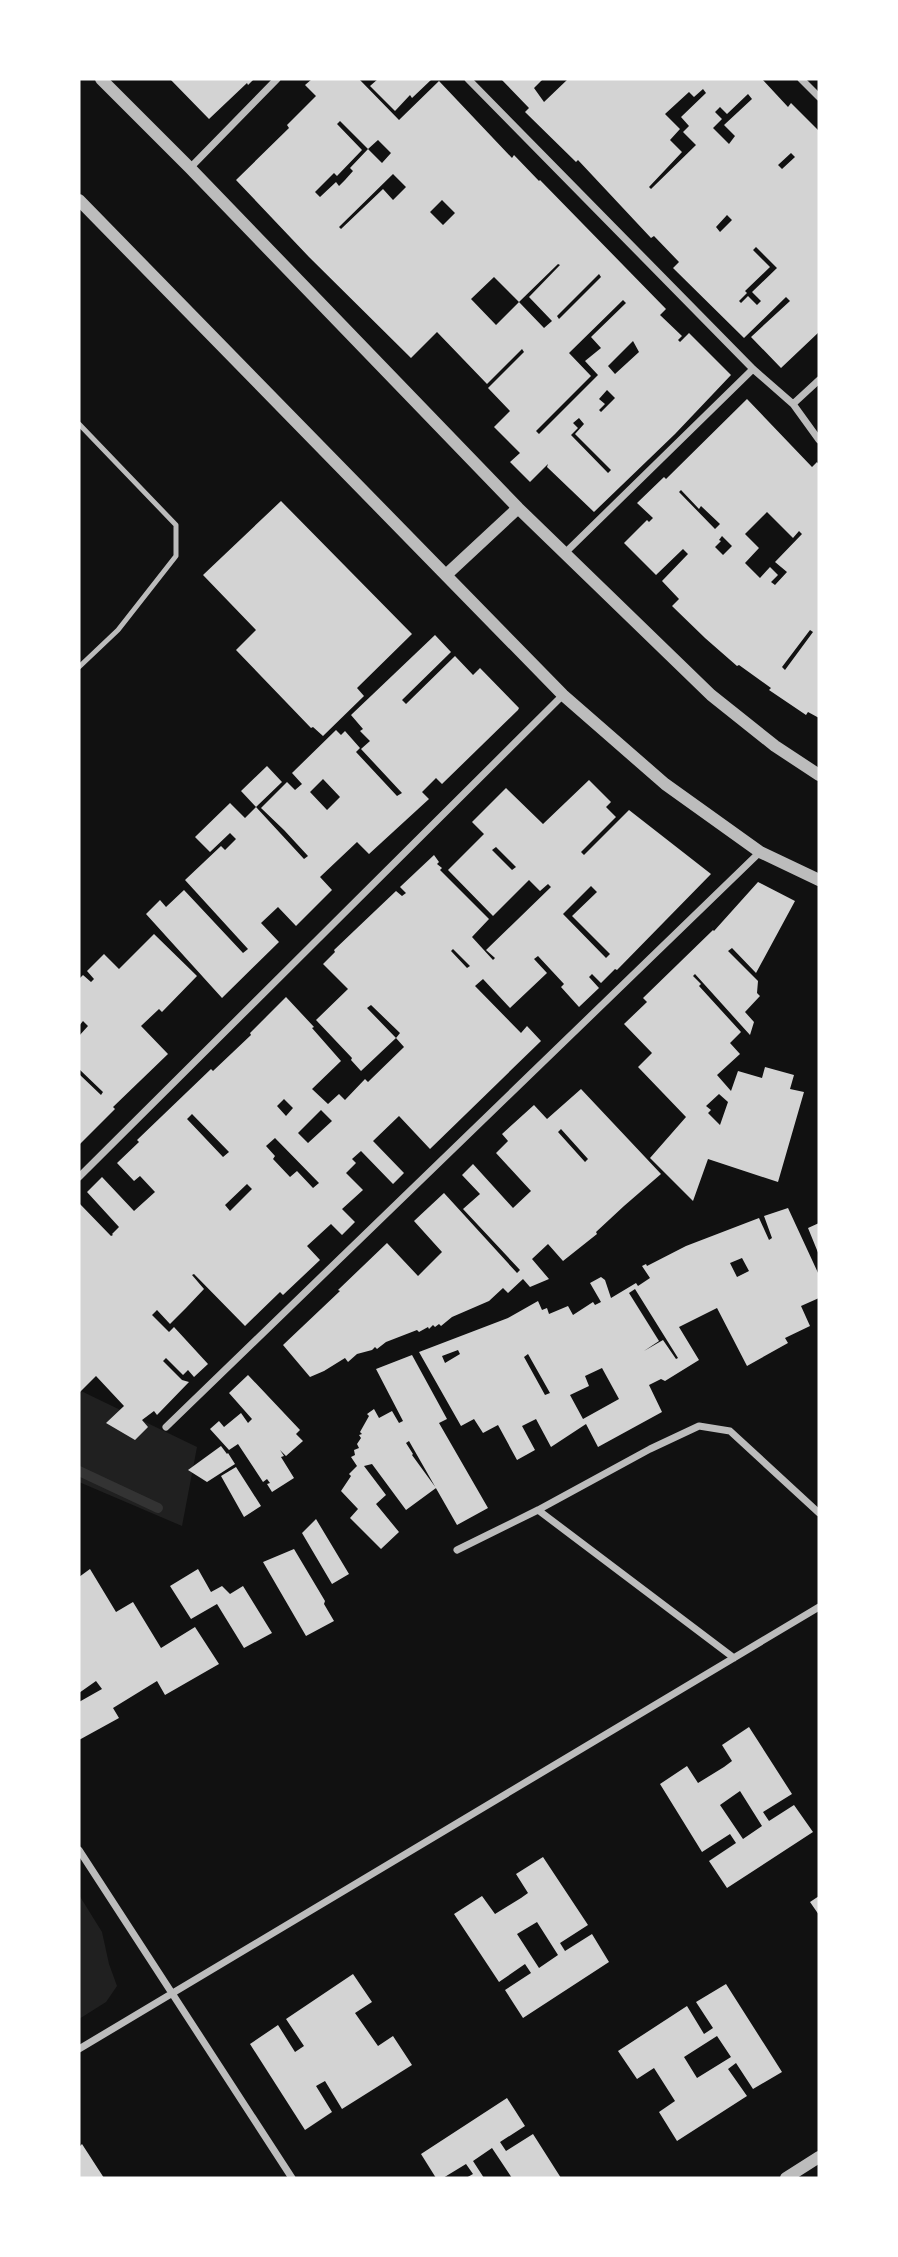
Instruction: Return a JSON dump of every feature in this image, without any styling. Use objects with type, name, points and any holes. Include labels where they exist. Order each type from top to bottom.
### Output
[{"type":"street","points":[[101,79],[518,508],[711,695],[775,746],[819,775]]},
{"type":"street","points":[[190,168],[277,79]]},
{"type":"street","points":[[468,79],[753,369],[793,404],[819,440]]},
{"type":"street","points":[[801,79],[819,97]]},
{"type":"street","points":[[79,200],[563,695],[665,784],[761,852],[819,880]]},
{"type":"street","points":[[565,553],[753,369]]},
{"type":"street","points":[[793,404],[819,380]]},
{"type":"street","points":[[446,575],[518,508]]},
{"type":"street","points":[[79,1177],[563,695]]},
{"type":"street","points":[[166,1427],[761,852]]},
{"type":"street","points":[[457,1550],[699,1426],[730,1431],[819,1513]]},
{"type":"street","points":[[538,1510],[734,1658]]},
{"type":"street","points":[[79,2049],[819,1606]]},
{"type":"street","points":[[79,1850],[292,2178]]},
{"type":"street","points":[[786,2178],[819,2157]]},
{"type":"lane","points":[[79,424],[176,525],[176,556],[118,629],[79,667]]},
{"type":"shaded area","points":[[79,1390],[197,1447],[182,1526],[79,1482]]},
{"type":"shaded area","points":[[79,1895],[102,1932],[117,1986],[106,2002],[79,2019]]},
{"type":"building","points":[[170,79],[254,79],[209,119]]},
{"type":"building","points":[[312,79],[359,79],[399,120],[439,81],[512,158],[514,155],[540,180],[666,309],[660,315],[682,336],[678,340],[680,342],[689,333],[731,375],[675,434],[594,512],[547,467],[548,464],[530,482],[510,462],[520,453],[494,427],[510,411],[488,388],[524,352],[522,349],[487,384],[437,332],[411,358],[236,180],[289,128],[287,125],[316,96],[305,85]],"holes":[[[340,121],[368,149],[350,168],[353,171],[339,186],[336,182],[320,197],[315,192],[334,173],[337,176],[362,150],[337,124]],[[378,140],[391,153],[382,163],[368,149]],[[393,174],[406,187],[393,200],[383,189],[341,229],[339,227]],[[442,200],[455,213],[443,225],[430,212]],[[560,265],[529,297],[552,321],[544,328],[519,302]],[[599,274],[601,277],[559,319],[557,316]],[[494,277],[519,302],[496,325],[471,299]],[[623,300],[626,303],[591,337],[601,348],[585,361],[598,375],[539,434],[536,431],[591,376],[569,353]],[[633,341],[639,352],[615,374],[608,366]],[[607,390],[615,398],[601,412],[599,410],[605,404],[599,399]],[[579,418],[584,424],[575,434],[611,470],[608,473],[571,435],[578,428],[573,423]]]},
{"type":"building","points":[[378,79],[432,79],[412,98],[410,95],[395,111],[370,86]]},
{"type":"building","points":[[501,79],[543,79],[534,88],[544,102],[568,79],[762,79],[788,107],[791,103],[819,131],[819,332],[781,368],[751,337],[790,301],[786,297],[744,338],[673,268],[679,262],[654,236],[651,238],[578,160],[576,162],[525,112],[529,108]],"holes":[[[703,89],[706,93],[681,117],[689,126],[683,132],[696,145],[651,189],[649,187],[682,152],[670,140],[680,129],[665,114],[689,92],[694,97]],[[748,94],[752,99],[724,125],[735,136],[729,144],[713,128],[722,119],[715,112],[720,107],[727,114]],[[791,153],[795,157],[782,169],[778,165]],[[727,215],[732,220],[720,232],[716,227]],[[756,247],[777,268],[752,292],[761,301],[757,305],[748,296],[741,303],[739,301],[747,293],[745,291],[770,267],[753,250]]]},
{"type":"building","points":[[747,399],[812,467],[817,462],[819,465],[819,718],[808,712],[806,715],[737,666],[672,606],[679,599],[662,581],[688,554],[683,549],[656,575],[624,543],[647,520],[649,522],[653,518],[637,503],[664,477],[666,479]],"holes":[[[681,490],[699,509],[701,506],[720,524],[715,529],[679,492]],[[767,512],[793,538],[799,531],[802,534],[775,562],[787,572],[775,585],[771,582],[778,575],[770,567],[760,578],[745,563],[759,548],[745,534]],[[722,536],[732,546],[723,555],[715,547],[721,541],[719,540]],[[810,630],[813,632],[785,670],[782,667]]]},
{"type":"building","points":[[281,501],[412,634],[357,688],[364,696],[323,736],[311,728],[236,650],[256,630],[203,575]]},
{"type":"building","points":[[435,635],[451,652],[402,700],[406,704],[455,656],[473,675],[480,668],[519,708],[442,784],[436,778],[422,792],[429,799],[369,854],[357,842],[320,877],[332,890],[296,926],[278,907],[261,923],[279,942],[222,998],[146,914],[160,900],[166,907],[184,890],[243,953],[248,949],[185,880],[221,846],[225,850],[236,839],[230,833],[210,852],[195,837],[230,803],[245,818],[256,807],[304,859],[308,856],[261,808],[287,782],[295,790],[302,784],[292,773],[336,730],[341,735],[345,731],[360,748],[356,752],[397,796],[402,793],[361,749],[370,741],[360,731],[363,729],[351,715]],"holes":[[[323,779],[340,797],[327,810],[310,792]]]},
{"type":"building","points":[[267,766],[282,782],[256,807],[241,791]]},
{"type":"building","points":[[589,780],[611,802],[606,807],[616,817],[581,852],[584,855],[629,810],[711,874],[617,970],[601,983],[592,974],[589,977],[599,988],[579,1007],[561,987],[564,984],[538,956],[534,959],[547,973],[510,1008],[483,979],[475,986],[521,1033],[527,1026],[541,1041],[430,1149],[399,1116],[373,1141],[404,1173],[393,1184],[361,1151],[352,1159],[356,1163],[346,1173],[363,1190],[342,1209],[355,1222],[342,1235],[331,1224],[307,1246],[320,1260],[283,1295],[280,1292],[245,1326],[194,1274],[192,1275],[204,1289],[170,1324],[157,1310],[152,1315],[169,1332],[174,1327],[208,1364],[194,1377],[188,1370],[183,1375],[166,1358],[163,1361],[182,1380],[189,1382],[157,1415],[154,1411],[142,1420],[148,1427],[135,1440],[106,1423],[124,1406],[96,1376],[79,1393],[79,1203],[111,1236],[119,1227],[87,1192],[102,1177],[134,1211],[155,1192],[140,1176],[134,1181],[117,1163],[139,1142],[137,1140],[211,1069],[213,1071],[251,1035],[286,997],[341,1061],[312,1089],[328,1104],[339,1094],[345,1100],[365,1079],[368,1082],[404,1047],[396,1038],[361,1071],[316,1020],[348,989],[323,964],[334,950],[396,891],[402,896],[406,893],[400,887],[434,855],[439,862],[437,864],[442,868],[440,870],[489,919],[472,937],[493,960],[495,958],[486,950],[551,887],[548,884],[540,891],[529,880],[493,916],[448,870],[484,834],[472,822],[506,788],[543,824]],"holes":[[[496,847],[516,867],[512,870],[492,850]],[[591,886],[597,892],[572,916],[610,954],[606,958],[563,914]],[[453,949],[470,966],[467,968],[451,951]],[[371,1005],[400,1033],[396,1038],[367,1008]],[[284,1099],[293,1108],[286,1116],[277,1106]],[[321,1110],[332,1121],[308,1143],[298,1133]],[[192,1114],[229,1152],[223,1157],[187,1119]],[[275,1138],[319,1183],[313,1188],[297,1171],[290,1177],[273,1159],[275,1156],[266,1146]],[[247,1184],[252,1189],[230,1211],[225,1205]]]},
{"type":"building","points":[[758,882],[795,901],[756,973],[732,948],[728,951],[758,981],[757,993],[760,996],[745,1012],[754,1022],[750,1035],[695,974],[693,976],[741,1032],[730,1043],[740,1054],[717,1075],[731,1091],[738,1071],[762,1078],[765,1067],[794,1075],[790,1089],[804,1092],[778,1182],[708,1159],[693,1201],[650,1158],[686,1117],[638,1067],[652,1053],[624,1024],[647,1002],[643,998],[714,931]],"holes":[[[719,1094],[728,1102],[720,1125],[708,1113],[711,1110],[706,1106]]]},
{"type":"building","points":[[154,934],[197,976],[162,1012],[159,1009],[141,1026],[168,1054],[113,1107],[115,1109],[79,1145],[79,1074],[101,1095],[103,1092],[79,1069],[79,1036],[88,1026],[83,1021],[79,1026],[79,979],[83,975],[91,982],[94,979],[87,971],[104,954],[119,969]]},
{"type":"building","points":[[581,1089],[661,1174],[596,1232],[597,1234],[563,1261],[548,1244],[532,1259],[549,1279],[530,1287],[523,1279],[508,1293],[503,1288],[489,1301],[452,1317],[441,1326],[433,1325],[429,1329],[428,1327],[419,1332],[417,1330],[386,1342],[377,1349],[375,1347],[357,1354],[348,1362],[345,1358],[310,1377],[283,1345],[387,1243],[418,1276],[442,1252],[414,1221],[444,1193],[517,1273],[520,1270],[463,1209],[480,1194],[462,1175],[473,1164],[513,1208],[531,1191],[496,1153],[508,1141],[502,1134],[534,1105],[547,1119]],"holes":[[[561,1129],[588,1159],[585,1162],[558,1132]]]},
{"type":"building","points":[[788,1208],[819,1275],[819,1298],[801,1306],[810,1326],[785,1338],[788,1343],[747,1366],[717,1308],[679,1327],[699,1360],[665,1381],[661,1379],[649,1385],[662,1412],[598,1447],[586,1424],[551,1447],[536,1419],[522,1426],[535,1450],[517,1460],[498,1425],[483,1433],[474,1419],[461,1426],[419,1352],[508,1318],[538,1301],[542,1310],[547,1308],[549,1314],[568,1306],[573,1315],[593,1302],[595,1305],[601,1302],[590,1283],[601,1277],[605,1280],[611,1298],[650,1278],[642,1266],[759,1218],[769,1240],[772,1238],[764,1216]],"holes":[[[742,1258],[749,1271],[737,1277],[730,1263]],[[635,1289],[678,1358],[676,1359],[663,1340],[644,1351],[659,1341],[629,1293]],[[458,1350],[460,1354],[445,1363],[442,1356]],[[528,1354],[550,1393],[545,1395],[524,1357]],[[602,1368],[619,1399],[583,1419],[570,1395],[589,1386],[585,1376]]]},
{"type":"building","points":[[819,1223],[819,1255],[808,1228]]},
{"type":"building","points":[[412,1355],[447,1419],[439,1423],[488,1508],[457,1525],[436,1488],[406,1510],[372,1464],[364,1466],[386,1495],[376,1504],[399,1532],[381,1549],[350,1518],[358,1509],[341,1491],[351,1476],[349,1474],[357,1466],[351,1457],[355,1455],[354,1450],[359,1448],[359,1435],[362,1434],[360,1432],[369,1416],[367,1414],[374,1409],[379,1418],[392,1411],[399,1423],[403,1421],[376,1369]],"holes":[[[409,1441],[435,1487],[412,1455],[406,1443]]]},
{"type":"building","points":[[248,1375],[300,1430],[296,1434],[303,1441],[286,1456],[280,1450],[284,1456],[281,1457],[294,1478],[272,1492],[267,1484],[270,1483],[267,1479],[263,1482],[238,1444],[229,1450],[210,1429],[219,1421],[224,1427],[241,1413],[248,1423],[252,1419],[229,1393]]},
{"type":"building","points":[[221,1446],[235,1464],[207,1482],[188,1470]]},
{"type":"building","points":[[236,1467],[261,1506],[244,1517],[221,1476]]},
{"type":"building","points":[[316,1519],[349,1574],[332,1584],[302,1533]]},
{"type":"building","points":[[294,1549],[334,1621],[306,1636],[263,1562]]},
{"type":"building","points":[[90,1569],[116,1612],[133,1602],[161,1648],[195,1627],[219,1664],[165,1695],[157,1681],[113,1708],[119,1718],[79,1740],[79,1702],[102,1689],[96,1681],[79,1693],[79,1577]]},
{"type":"building","points":[[198,1569],[211,1592],[222,1586],[230,1594],[243,1586],[272,1633],[244,1648],[217,1604],[191,1619],[170,1586]]},
{"type":"building","points":[[749,1727],[792,1794],[763,1812],[769,1821],[794,1805],[813,1832],[727,1888],[709,1861],[736,1843],[730,1834],[702,1852],[660,1784],[687,1766],[698,1783],[724,1767],[732,1761],[722,1745]],"holes":[[[740,1791],[762,1826],[743,1839],[720,1805]]]},
{"type":"building","points":[[543,1857],[588,1925],[560,1943],[565,1951],[592,1934],[609,1962],[523,2018],[505,1990],[531,1973],[525,1964],[499,1982],[454,1914],[482,1896],[495,1914],[521,1898],[528,1893],[516,1874]],"holes":[[[537,1922],[558,1955],[539,1968],[517,1934]]]},
{"type":"building","points":[[819,1896],[819,1915],[810,1902]]},
{"type":"building","points":[[353,1974],[372,2002],[355,2013],[378,2046],[393,2036],[412,2065],[342,2109],[325,2081],[316,2086],[332,2112],[305,2130],[250,2044],[278,2025],[295,2052],[304,2046],[286,2019]]},
{"type":"building","points":[[726,1984],[782,2072],[753,2089],[736,2063],[728,2069],[747,2096],[677,2141],[659,2112],[675,2101],[654,2068],[637,2079],[618,2051],[687,2006],[704,2034],[713,2028],[696,2002]],"holes":[[[717,2036],[731,2057],[697,2078],[684,2057]]]},
{"type":"building","points":[[507,2098],[525,2126],[500,2142],[506,2151],[533,2134],[561,2178],[512,2178],[492,2148],[473,2161],[484,2178],[466,2178],[473,2174],[466,2164],[443,2178],[436,2178],[421,2154]]},
{"type":"building","points":[[82,2144],[104,2178],[79,2178],[79,2147]]},
{"type":"waterway","points":[[79,1471],[158,1508]]}]
